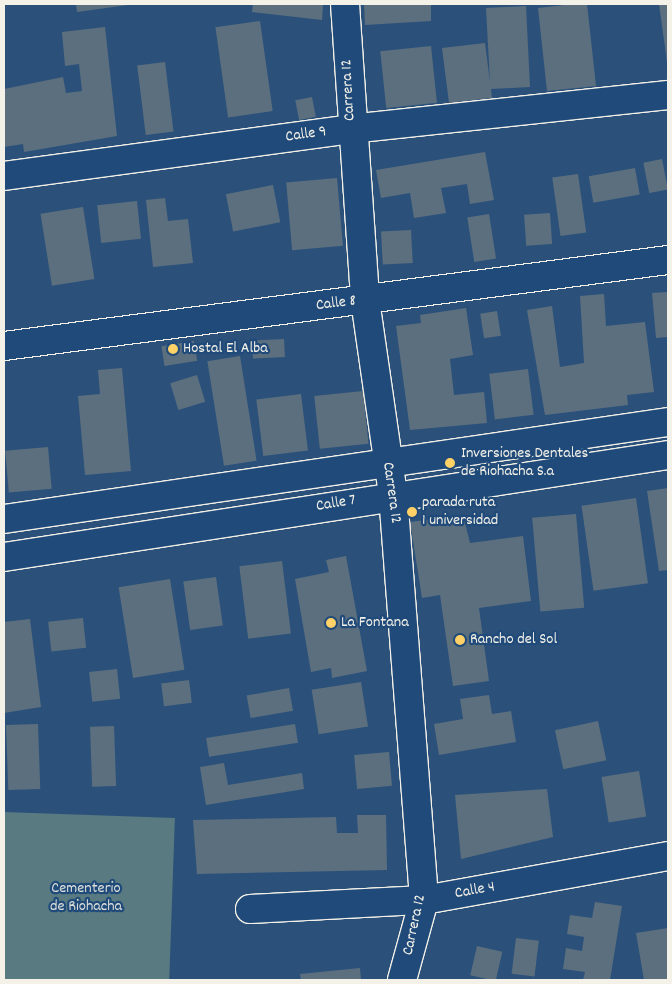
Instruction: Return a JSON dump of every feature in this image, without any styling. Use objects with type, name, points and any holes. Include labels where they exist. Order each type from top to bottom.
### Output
[{"type":"street","name":"Carrera 12","points":[[345,4],[350,129],[365,300],[386,460],[393,495],[424,900],[402,980]]},
{"type":"street","name":"Calle 9","points":[[4,176],[350,129],[668,95]]},
{"type":"street","name":"Calle 8","points":[[4,346],[668,260]]},
{"type":"street","points":[[4,519],[386,460],[668,422]]},
{"type":"street","name":"Calle 7","points":[[4,558],[393,495],[668,455]]},
{"type":"street","name":"Calle 4","points":[[250,909],[424,900],[668,856]]},
{"type":"green space","name":"Cementerio de Riohacha","points":[[4,812],[175,818],[169,980],[4,980]]},
{"type":"building","points":[[76,4],[128,4],[128,5],[77,12]]},
{"type":"building","points":[[253,4],[323,4],[322,20],[252,12]]},
{"type":"building","points":[[364,4],[431,4],[431,21],[365,25]]},
{"type":"building","points":[[587,4],[596,86],[547,91],[538,8]]},
{"type":"building","points":[[659,4],[668,4],[668,62],[667,62]]},
{"type":"building","points":[[526,6],[530,87],[491,89],[492,98],[449,103],[442,48],[485,43],[490,82],[486,8]]},
{"type":"building","points":[[260,21],[273,111],[228,117],[215,27]]},
{"type":"building","points":[[105,27],[117,136],[24,152],[23,144],[4,147],[4,89],[63,77],[66,93],[82,91],[79,64],[65,66],[62,32]]},
{"type":"building","points":[[431,46],[437,103],[386,108],[380,51]]},
{"type":"building","points":[[165,62],[174,131],[146,135],[137,65]]},
{"type":"building","points":[[312,97],[316,117],[299,120],[295,100]]},
{"type":"building","points":[[485,152],[494,200],[470,204],[467,184],[441,188],[446,213],[414,218],[410,193],[381,198],[376,170]]},
{"type":"building","points":[[662,159],[668,189],[649,193],[643,163]]},
{"type":"building","points":[[635,168],[640,195],[593,203],[589,176]]},
{"type":"building","points":[[578,174],[586,232],[560,236],[552,178]]},
{"type":"building","points":[[337,178],[343,246],[292,250],[286,182]]},
{"type":"building","points":[[273,185],[280,222],[233,231],[226,194]]},
{"type":"building","points":[[165,198],[168,221],[188,219],[193,263],[153,267],[146,200]]},
{"type":"building","points":[[137,201],[141,239],[101,243],[97,205]]},
{"type":"building","points":[[83,207],[94,279],[52,286],[41,214]]},
{"type":"building","points":[[550,213],[552,244],[526,246],[524,215]]},
{"type":"building","points":[[489,214],[496,258],[474,262],[467,217]]},
{"type":"building","points":[[411,230],[413,263],[383,265],[381,232]]},
{"type":"building","points":[[668,292],[668,337],[656,338],[652,293]]},
{"type":"building","points":[[604,294],[606,326],[645,322],[654,392],[627,395],[628,405],[545,415],[527,310],[552,306],[560,367],[584,363],[580,296]]},
{"type":"building","points":[[466,308],[473,355],[450,359],[454,395],[484,392],[487,423],[410,430],[396,326],[421,323],[420,315]]},
{"type":"building","points":[[497,311],[501,336],[484,338],[480,314]]},
{"type":"building","points":[[284,339],[285,357],[253,359],[252,341]]},
{"type":"building","points":[[194,341],[197,361],[165,366],[161,346]]},
{"type":"building","points":[[240,356],[257,461],[224,466],[207,361]]},
{"type":"building","points":[[122,368],[131,471],[85,475],[78,396],[100,394],[98,370]]},
{"type":"building","points":[[528,369],[534,415],[495,419],[489,374]]},
{"type":"building","points":[[197,375],[205,402],[178,410],[170,383]]},
{"type":"building","points":[[363,391],[369,444],[320,449],[314,396]]},
{"type":"building","points":[[301,394],[308,451],[263,456],[256,399]]},
{"type":"building","points":[[48,447],[52,489],[9,493],[5,451]]},
{"type":"building","points":[[668,488],[668,570],[659,571],[647,491]]},
{"type":"building","points":[[636,498],[648,583],[594,591],[582,506]]},
{"type":"building","points":[[576,514],[584,608],[540,611],[532,518]]},
{"type":"building","points":[[463,515],[470,543],[523,536],[531,601],[479,608],[489,681],[453,686],[440,595],[422,598],[410,522]]},
{"type":"building","name":"La Fontana","points":[[346,556],[367,671],[332,678],[331,668],[311,672],[295,579],[329,572],[326,560]]},
{"type":"building","points":[[282,561],[291,633],[248,639],[239,566]]},
{"type":"building","points":[[216,577],[223,626],[190,630],[183,582]]},
{"type":"building","points":[[170,579],[184,670],[133,678],[119,587]]},
{"type":"building","points":[[83,618],[86,648],[51,651],[48,622]]},
{"type":"building","points":[[30,619],[41,707],[4,713],[4,622]]},
{"type":"building","points":[[117,669],[120,699],[92,702],[89,672]]},
{"type":"building","points":[[189,680],[192,703],[164,706],[161,683]]},
{"type":"building","points":[[361,682],[368,726],[319,734],[312,690]]},
{"type":"building","points":[[289,688],[293,711],[251,718],[247,695]]},
{"type":"building","points":[[489,695],[492,714],[511,711],[516,742],[439,755],[434,724],[463,719],[460,699]]},
{"type":"building","points":[[598,721],[606,760],[563,769],[555,730]]},
{"type":"building","points":[[38,724],[40,789],[8,790],[6,725]]},
{"type":"building","points":[[295,724],[298,743],[209,757],[206,738]]},
{"type":"building","points":[[114,726],[116,786],[92,787],[90,727]]},
{"type":"building","points":[[389,752],[392,786],[357,789],[354,755]]},
{"type":"building","points":[[224,763],[228,785],[302,773],[304,789],[206,805],[200,767]]},
{"type":"building","points":[[639,771],[646,816],[609,822],[601,777]]},
{"type":"building","points":[[547,789],[553,837],[461,859],[455,795]]},
{"type":"building","points":[[357,815],[386,815],[387,870],[197,874],[193,820],[336,817],[337,833],[358,833]]},
{"type":"building","points":[[595,902],[622,906],[610,980],[583,980],[585,972],[563,969],[566,948],[582,951],[584,937],[567,934],[570,915],[592,918]]},
{"type":"building","points":[[668,928],[668,980],[644,980],[636,933]]},
{"type":"building","points":[[516,938],[539,941],[534,977],[512,974]]},
{"type":"building","points":[[477,946],[502,952],[496,980],[470,975]]},
{"type":"building","points":[[360,968],[361,980],[301,980],[300,974]]},
{"type":"place","name":"Hostal El Alba","points":[[173,349]]},
{"type":"place","name":"Inversiones Dentales de Riohacha S.a","points":[[450,463]]},
{"type":"place","name":"parada ruta 1 universidad","points":[[412,512]]},
{"type":"place","name":"La Fontana","points":[[331,623]]},
{"type":"place","name":"Rancho del Sol","points":[[460,640]]}]
